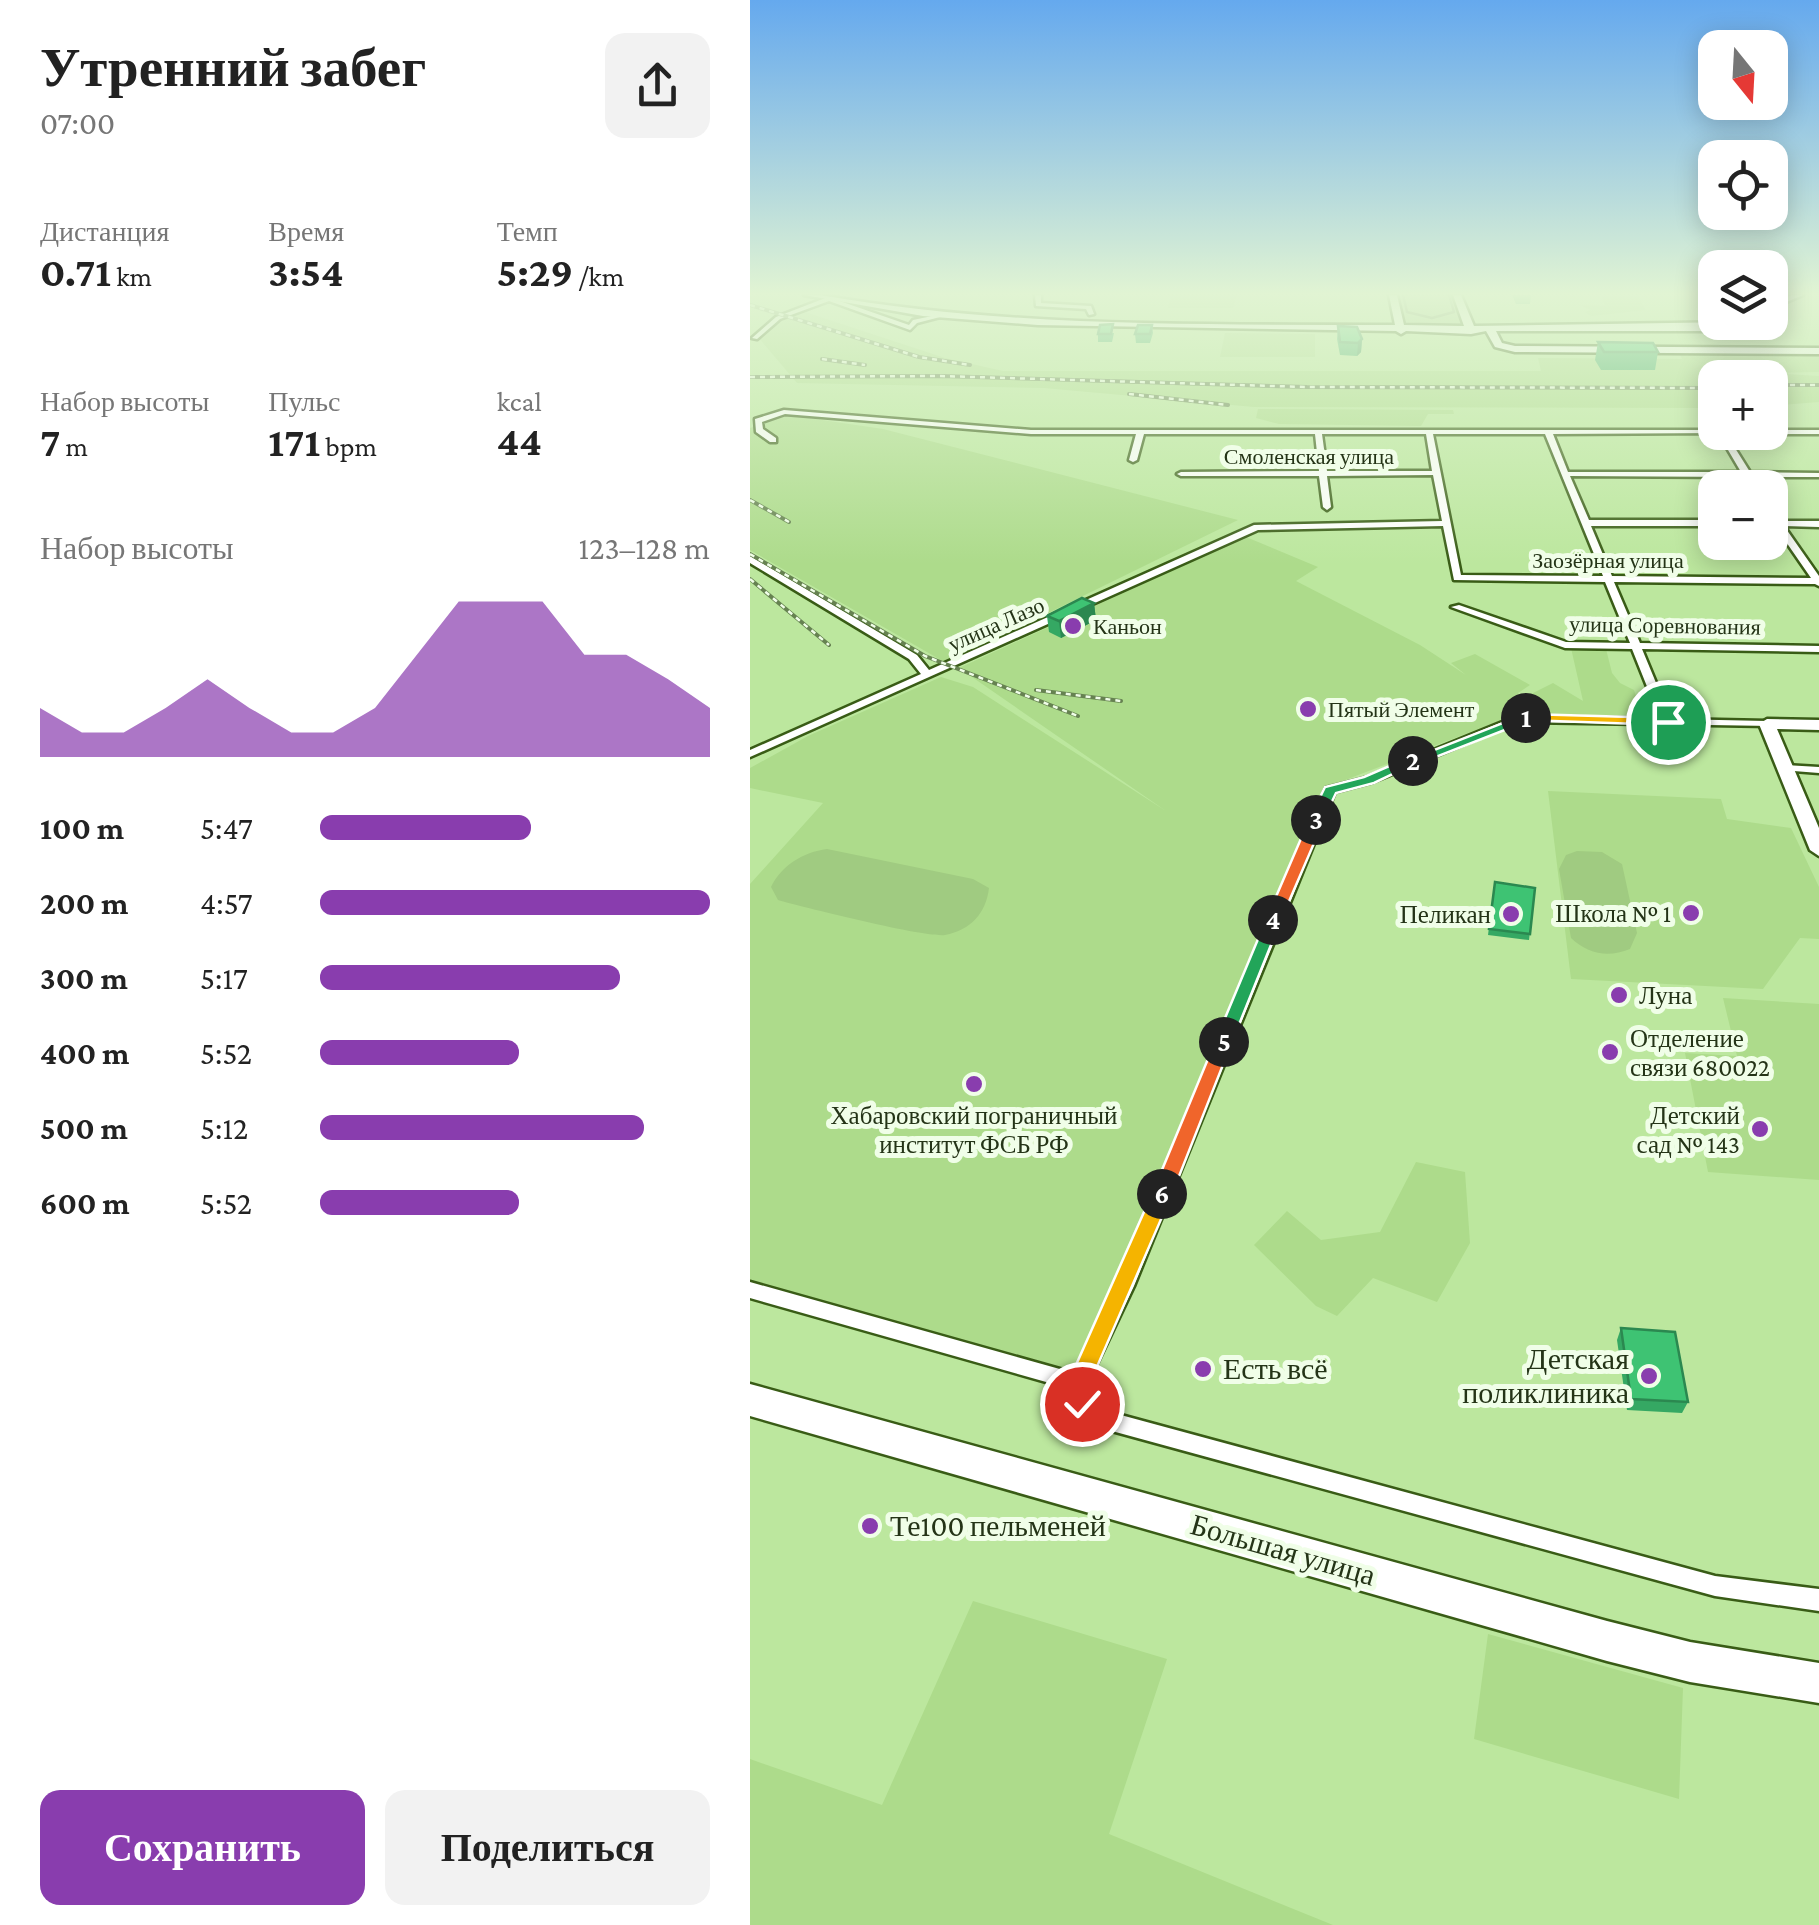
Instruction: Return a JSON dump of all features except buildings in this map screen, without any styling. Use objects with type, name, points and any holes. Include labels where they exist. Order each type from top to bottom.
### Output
[{"type":"highway","name":"Большая улица","points":[[750,1400],[1607,1642],[1690,1662],[1819,1683]]},
{"type":"main road","points":[[1819,725],[1767,724],[1819,850]]},
{"type":"street","points":[[772,440],[757,424],[780,412],[1032,432],[1698,432]]},
{"type":"street","points":[[1318,431],[1326,507]]},
{"type":"street","points":[[1132,460],[1141,432]]},
{"type":"street","points":[[1430,432],[1446,523]]},
{"type":"street","points":[[1548,432],[1668,722]]},
{"type":"street","points":[[1788,432],[1819,432]]},
{"type":"street","name":"Смоленская улица","points":[[1180,474],[1437,474]]},
{"type":"street","points":[[1564,474],[1698,475]]},
{"type":"street","points":[[1788,475],[1819,475]]},
{"type":"street","name":"улица Лазо","points":[[750,754],[800,728],[1257,527],[1446,523]]},
{"type":"street","name":"Заозёрная улица","points":[[1446,523],[1457,578],[1819,582]]},
{"type":"street","points":[[1584,524],[1698,524]]},
{"type":"street","points":[[1788,524],[1819,524]]},
{"type":"street","points":[[1788,542],[1819,582]]},
{"type":"street","points":[[750,559],[912,657],[927,675]]},
{"type":"street","name":"улица Соревнования","points":[[1456,607],[1565,645],[1819,648]]},
{"type":"street","points":[[1767,724],[1517,718],[1369,780],[1330,790],[1124,1286],[1079,1383],[1084,1411],[1090,1416],[1715,1586],[1819,1600]]},
{"type":"street","points":[[1785,768],[1819,770]]},
{"type":"street","points":[[750,1290],[1079,1383]]},
{"type":"shaded area","points":[[888,385],[1698,385],[1698,408],[1254,407],[1044,388]]},
{"type":"shaded area","points":[[1788,385],[1819,385],[1819,402],[1788,405]]},
{"type":"shaded area","points":[[1258,409],[1453,410],[1454,414],[1428,414],[1421,426],[1279,424],[1256,418]]},
{"type":"shaded area","points":[[788,415],[883,429],[1238,520],[946,663],[750,550],[750,428]]},
{"type":"shaded area","name":"Хабаровский пограничный институт ФСБ РФ","points":[[1246,537],[1318,567],[1296,581],[1420,645],[1466,675],[1451,663],[1475,654],[1530,685],[1518,693],[1528,710],[1327,787],[1074,1370],[750,1284],[750,884],[823,803],[750,788],[750,768],[808,736],[941,677],[973,687],[1166,811],[959,668]]},
{"type":"shaded area","points":[[1571,648],[1606,649],[1612,673],[1620,683],[1634,690],[1643,718],[1541,714],[1532,708],[1529,695],[1553,683],[1583,701]]},
{"type":"shaded area","name":"Школа № 1","points":[[1548,791],[1721,799],[1727,819],[1791,828],[1819,887],[1819,939],[1800,938],[1763,989],[1571,979]]},
{"type":"shaded area","points":[[827,849],[973,879],[989,888],[987,897],[981,913],[970,925],[945,935],[891,927],[778,900],[771,887],[781,873],[801,857]]},
{"type":"shaded area","points":[[1577,851],[1602,852],[1622,864],[1637,933],[1630,949],[1599,953],[1571,938],[1559,869],[1566,855]]},
{"type":"shaded area","name":"Детский сад № 143","points":[[1723,998],[1819,1004],[1819,1180],[1708,1172],[1685,1053],[1737,1056]]},
{"type":"shaded area","points":[[1416,1162],[1465,1172],[1470,1243],[1437,1302],[1373,1278],[1337,1316],[1316,1306],[1254,1245],[1287,1211],[1321,1240],[1380,1232]]},
{"type":"shaded area","points":[[973,1601],[1167,1659],[1109,1834],[1333,1925],[750,1925],[750,1759],[882,1805]]},
{"type":"shaded area","points":[[1488,1634],[1683,1688],[1679,1799],[1474,1739]]},
{"type":"railway","points":[[1235,385],[1698,388]]},
{"type":"railway","points":[[1788,385],[1819,385]]},
{"type":"railway","points":[[1129,394],[1228,405]]},
{"type":"railway","points":[[750,500],[789,522]]},
{"type":"railway","points":[[750,554],[925,656],[1078,716]]},
{"type":"railway","points":[[750,579],[829,645]]},
{"type":"railway","points":[[1036,690],[1121,701]]},
{"type":"place","name":"Каньон","points":[[1073,626]]},
{"type":"place","name":"Пятый Элемент","points":[[1308,709]]},
{"type":"place","name":"Школа № 1","points":[[1691,913]]},
{"type":"place","name":"Пеликан","points":[[1511,914]]},
{"type":"place","name":"Луна","points":[[1619,995]]},
{"type":"place","name":"Отделение связи 680022","points":[[1610,1052]]},
{"type":"place","name":"Хабаровский пограничный институт ФСБ РФ","points":[[974,1084]]},
{"type":"place","name":"Детский сад № 143","points":[[1760,1129]]},
{"type":"place","name":"Есть всё","points":[[1203,1369]]},
{"type":"place","name":"Детская поликлиника","points":[[1649,1376]]},
{"type":"place","name":"Те100 пельменей","points":[[870,1526]]},
{"type":"route","points":[[1082,1404],[1079,1383],[1124,1286],[1330,790],[1369,780],[1517,718],[1668,722]]}]
